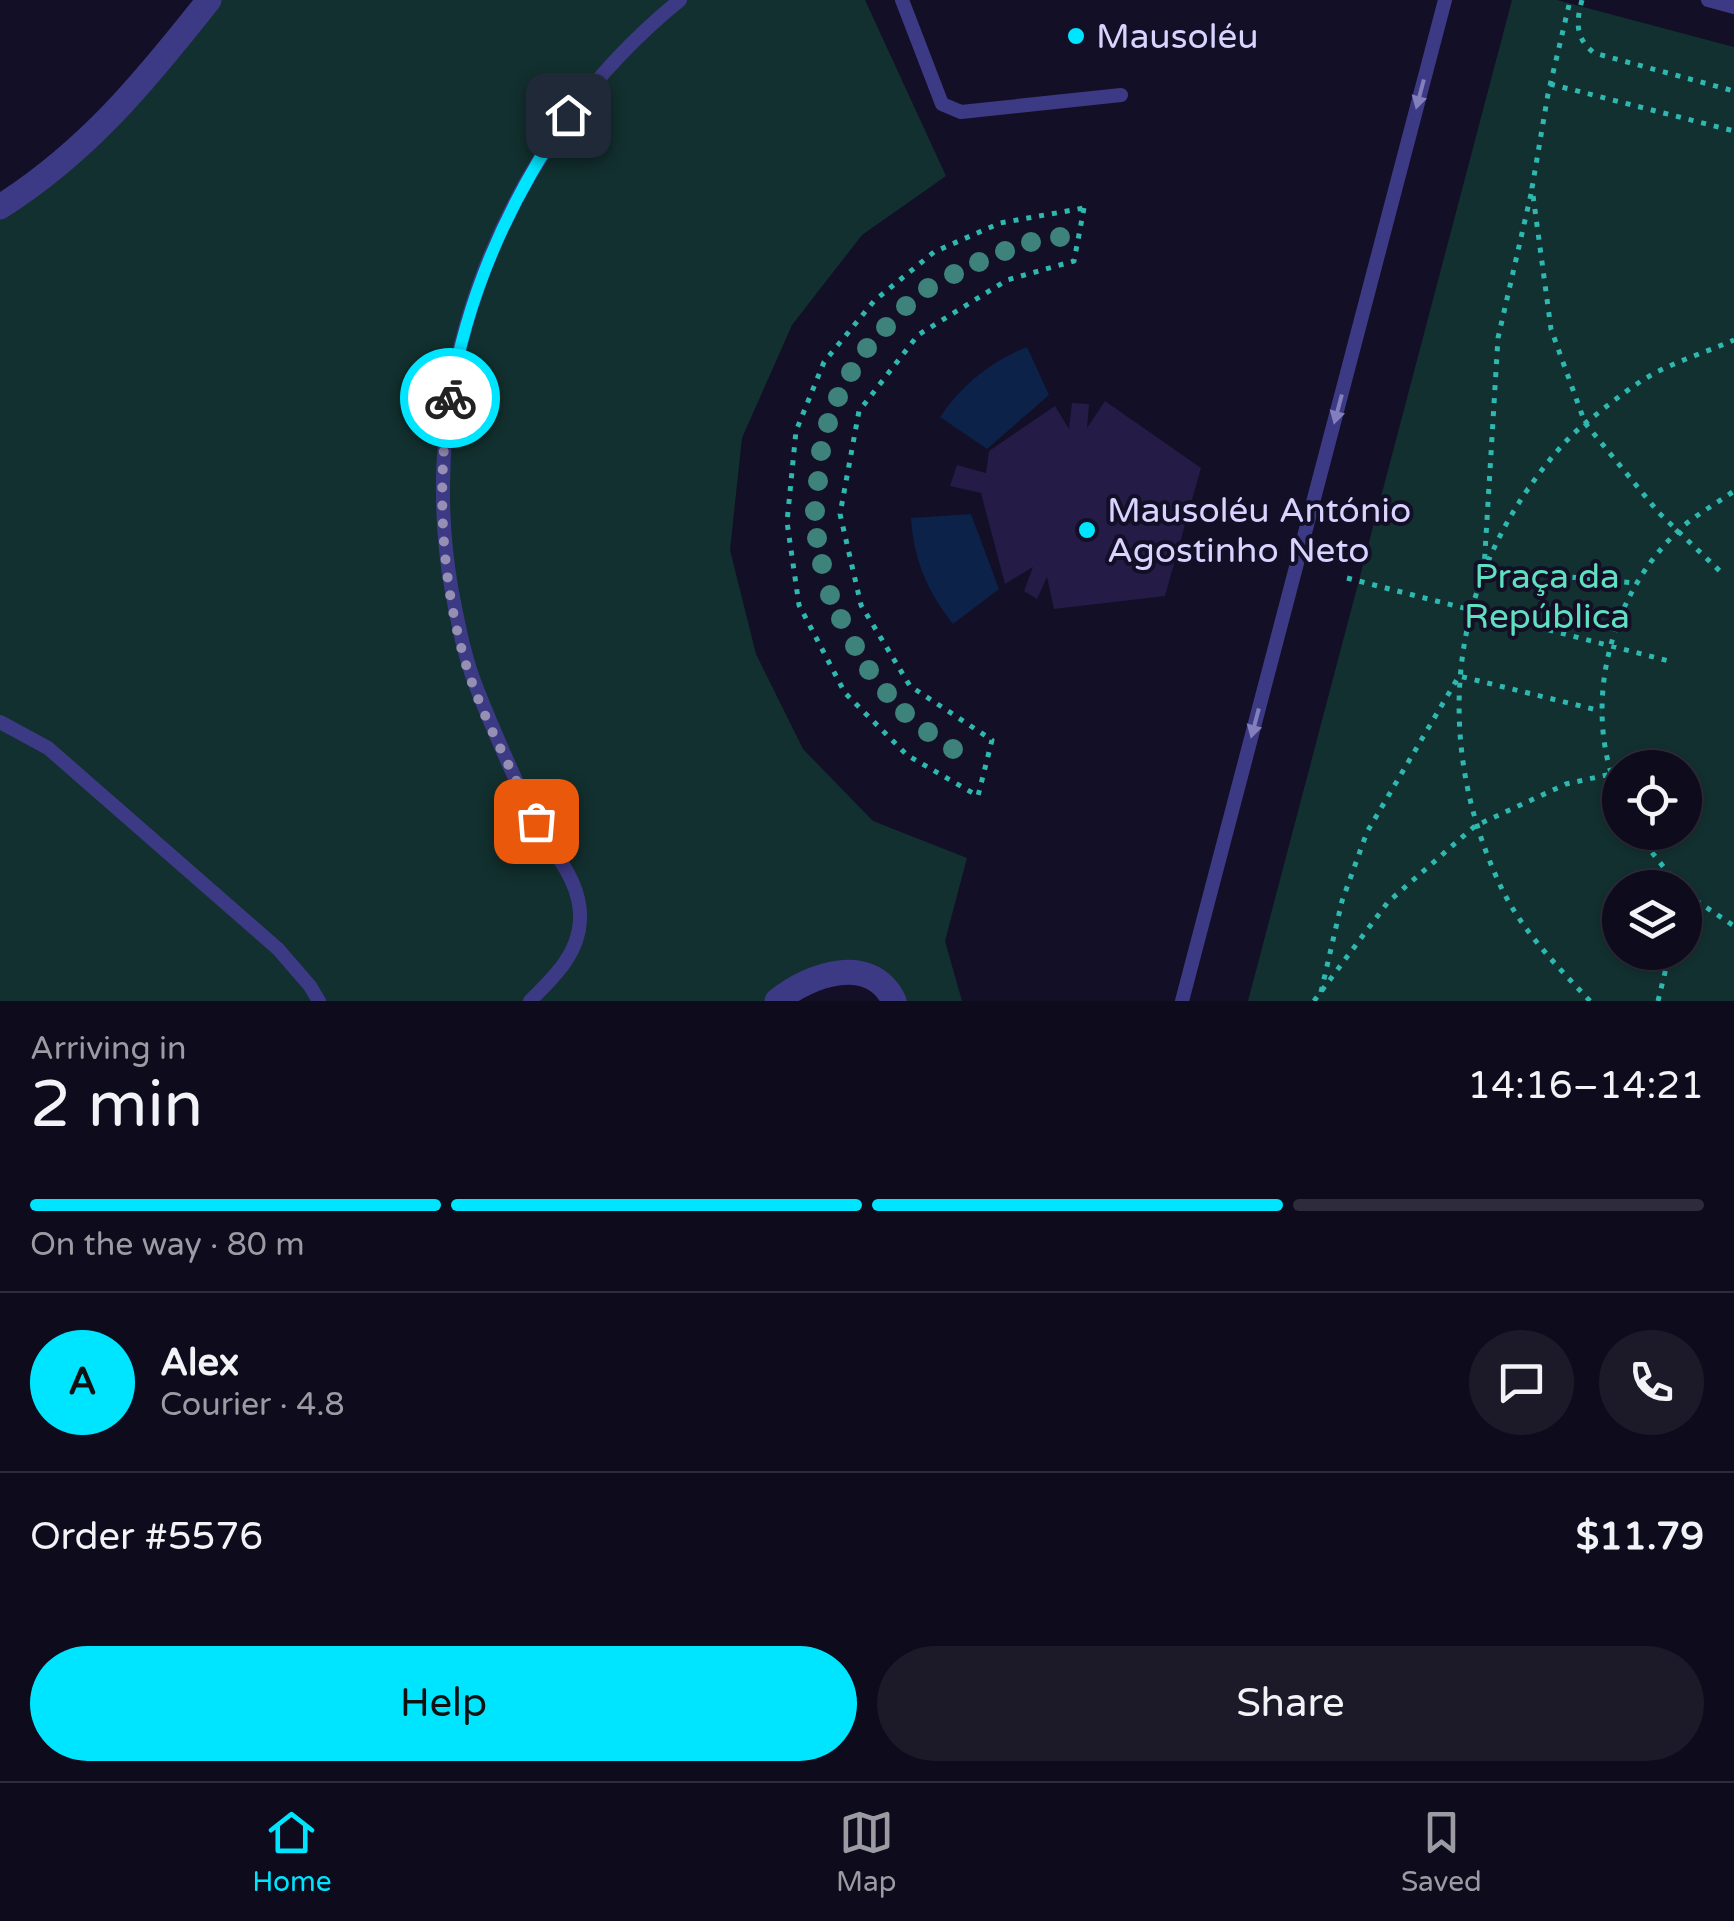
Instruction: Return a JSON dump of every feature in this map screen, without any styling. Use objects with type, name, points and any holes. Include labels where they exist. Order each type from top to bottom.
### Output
[{"type":"street","points":[[0,208],[44,179],[124,105],[209,0]]},
{"type":"street","points":[[777,1001],[808,984],[851,970],[874,976],[894,1001]]},
{"type":"lane","points":[[530,1001],[557,974],[574,948],[580,919],[576,886],[536,821],[464,659],[445,553],[442,449],[460,340],[494,246],[537,161],[584,93],[643,30],[680,0]]},
{"type":"lane","points":[[902,0],[942,104],[950,110],[961,112],[1121,94]]},
{"type":"lane","points":[[1182,1001],[1445,0]]},
{"type":"lane","points":[[1708,0],[1734,6]]},
{"type":"lane","points":[[0,722],[48,748],[235,911],[278,949],[319,1001]]},
{"type":"path","points":[[1582,0],[1578,34],[1594,53],[1734,91]]},
{"type":"path","points":[[1484,569],[1498,338],[1569,5]]},
{"type":"path","points":[[1550,84],[1734,132]]},
{"type":"path","points":[[1532,188],[1551,329],[1585,423],[1658,513],[1725,576]]},
{"type":"path","points":[[1084,208],[1074,261],[1007,280],[918,335],[859,411],[846,480],[840,514],[861,605],[910,686],[992,740],[978,796],[907,755],[845,693],[799,605],[787,522],[796,432],[824,362],[874,301],[934,252],[1000,222],[1084,208]]},
{"type":"path","points":[[1590,1001],[1541,950],[1503,891],[1475,826],[1460,752],[1459,676],[1471,610],[1484,569],[1521,499],[1544,466],[1585,423],[1660,370],[1734,340]]},
{"type":"path","points":[[1606,750],[1600,711],[1609,645],[1635,583],[1677,531],[1734,491]]},
{"type":"path","points":[[1484,569],[1635,583]]},
{"type":"path","points":[[1347,578],[1673,662]]},
{"type":"path","points":[[1459,676],[1600,711]]},
{"type":"path","points":[[1321,992],[1342,901],[1367,832],[1459,676]]},
{"type":"path","points":[[1314,1001],[1388,902],[1475,826],[1566,784],[1602,776]]},
{"type":"path","points":[[1651,850],[1667,870]]},
{"type":"path","points":[[1702,903],[1734,926]]},
{"type":"path","points":[[1658,1001],[1666,970]]},
{"type":"green space","points":[[209,0],[865,0],[946,176],[862,235],[792,325],[742,438],[730,550],[756,654],[803,749],[873,821],[967,858],[945,941],[962,1001],[893,1001],[851,971],[777,1001],[0,1001],[0,207],[44,179]]},
{"type":"green space","name":"Praça da República","points":[[1512,0],[1557,0],[1734,47],[1734,1001],[1248,1001]]},
{"type":"water","points":[[1027,347],[1049,395],[987,449],[940,417],[978,375]]},
{"type":"water","points":[[971,514],[999,589],[953,624],[923,574],[911,518]]},
{"type":"building","name":"Mausoléu António Agostinho Neto","points":[[1105,401],[1201,468],[1165,596],[1054,609],[1047,577],[1037,599],[1024,591],[1033,567],[1005,584],[981,493],[950,486],[957,465],[986,473],[989,451],[1055,406],[1069,429],[1072,403],[1089,404],[1087,428]]},
{"type":"way so far","points":[[450,398],[442,449],[445,553],[464,659],[536,821]]},
{"type":"place","name":"Mausoléu","points":[[1076,36]]},
{"type":"place","name":"Mausoléu António Agostinho Neto","points":[[1087,530]]},
{"type":"route","points":[[450,398],[460,340],[494,246],[537,161],[568,115]]}]
